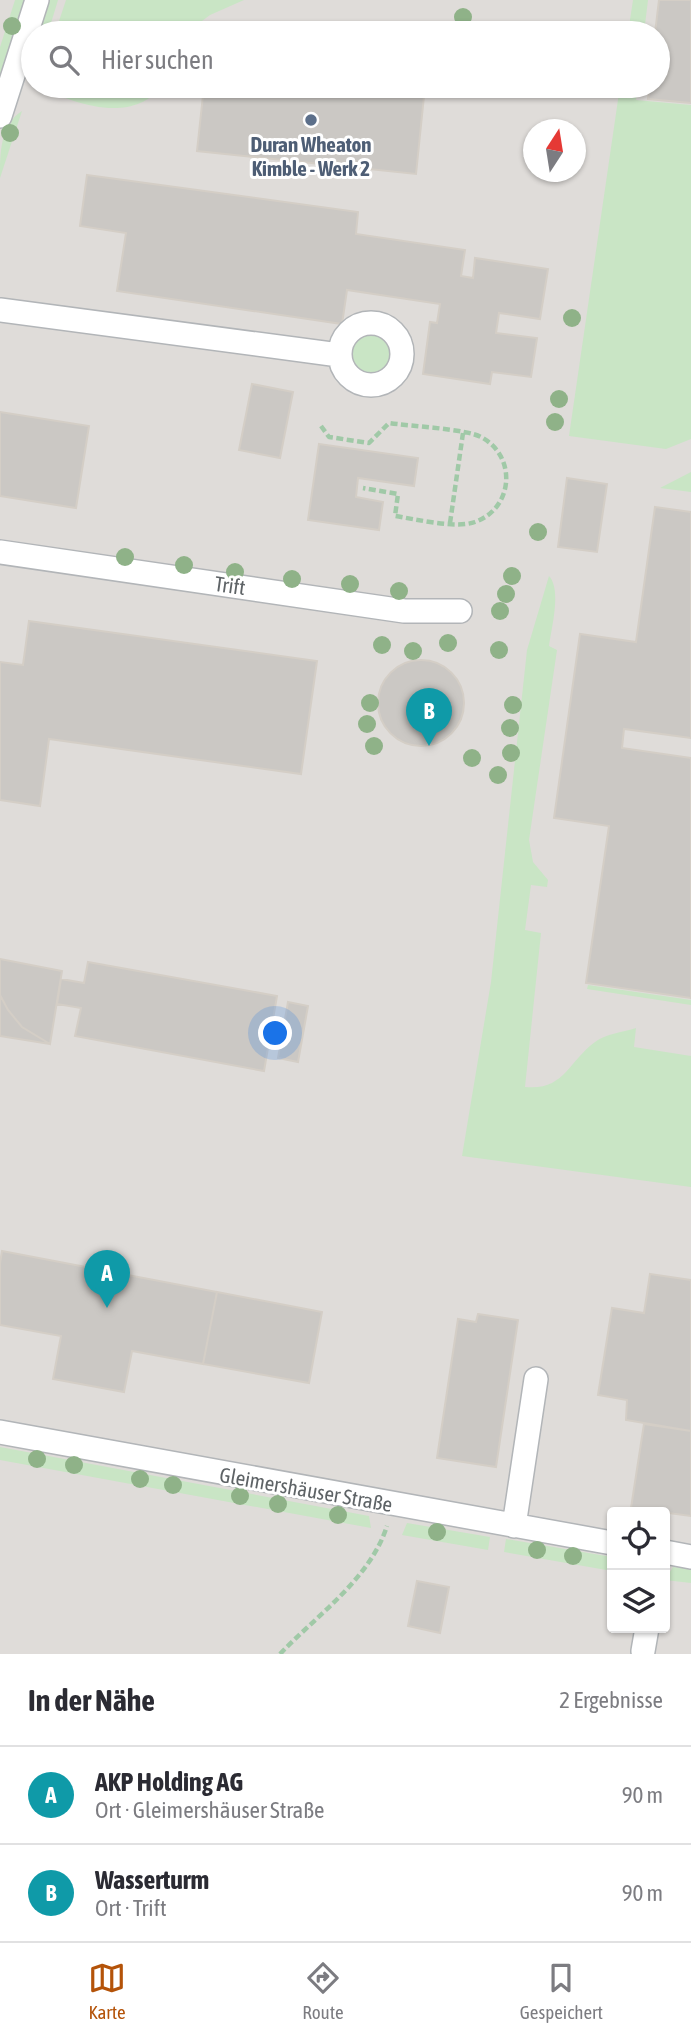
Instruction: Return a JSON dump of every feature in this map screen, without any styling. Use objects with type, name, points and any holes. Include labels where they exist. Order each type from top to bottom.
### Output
[{"type":"street","points":[[30,21],[37,0]]},
{"type":"street","points":[[0,116],[21,50]]},
{"type":"street","points":[[0,310],[339,355]]},
{"type":"street","name":"Trift","points":[[0,552],[404,611],[460,611]]},
{"type":"street","points":[[514,1526],[536,1379]]},
{"type":"street","name":"Gleimershäuser Straße","points":[[0,1432],[607,1542]]},
{"type":"street","points":[[670,1553],[691,1557]]},
{"type":"street","points":[[643,1651],[646,1633]]},
{"type":"path","points":[[321,426],[329,437],[369,443],[389,424],[480,437],[496,451],[508,473],[504,496],[487,516],[474,523],[450,523],[395,516],[398,494],[363,488]]},
{"type":"path","points":[[450,523],[463,433]]},
{"type":"path","points":[[280,1654],[340,1597],[374,1553],[384,1535],[394,1505]]},
{"type":"shaded area","points":[[0,0],[691,0],[691,1654],[0,1654]]},
{"type":"green space","points":[[15,0],[25,0],[0,77],[0,47]]},
{"type":"green space","points":[[49,0],[58,0],[52,21],[42,21]]},
{"type":"green space","points":[[66,0],[244,0],[202,21],[59,21]]},
{"type":"green space","points":[[633,0],[648,0],[645,21],[630,21]]},
{"type":"green space","points":[[66,98],[150,98],[119,108]]},
{"type":"green space","points":[[618,98],[691,105],[691,439],[666,449],[569,436]]},
{"type":"green space","points":[[22,111],[0,178],[5,132]]},
{"type":"green space","points":[[371,332],[387,338],[393,354],[387,370],[371,376],[355,370],[349,354],[355,338]]},
{"type":"green space","points":[[691,472],[691,492],[660,488]]},
{"type":"green space","points":[[549,576],[555,590],[555,600],[549,646],[557,650],[529,840],[533,862],[548,880],[547,887],[531,885],[525,930],[541,933],[525,1087],[538,1087],[557,1080],[599,1039],[636,1028],[634,1047],[691,1056],[691,1187],[462,1156],[491,982],[527,650]]},
{"type":"green space","points":[[588,985],[691,1000],[691,1005],[587,989]]},
{"type":"green space","points":[[0,1447],[369,1516],[371,1528],[0,1460]]},
{"type":"green space","points":[[407,1523],[490,1537],[488,1550],[402,1535]]},
{"type":"green space","points":[[506,1539],[607,1556],[607,1570],[504,1552]]},
{"type":"green space","points":[[673,1567],[691,1569],[691,1583],[670,1581]]},
{"type":"building","points":[[659,0],[691,0],[691,103],[648,99],[670,98],[670,21],[656,21]]},
{"type":"building","points":[[203,98],[424,98],[416,174],[197,151]]},
{"type":"building","points":[[87,175],[358,212],[356,234],[465,250],[461,276],[473,278],[475,258],[548,269],[540,319],[499,313],[496,333],[537,338],[531,377],[492,372],[490,384],[423,374],[430,322],[437,323],[440,304],[347,290],[342,324],[117,291],[126,233],[80,226]]},
{"type":"building","points":[[252,384],[293,392],[280,458],[239,450]]},
{"type":"building","points":[[0,412],[89,426],[76,508],[0,496]]},
{"type":"building","points":[[319,444],[418,458],[414,486],[358,478],[356,497],[383,502],[379,530],[308,520]]},
{"type":"building","points":[[567,478],[607,484],[597,552],[558,547]]},
{"type":"building","points":[[655,507],[691,512],[691,738],[624,729],[622,748],[691,758],[691,998],[586,983],[609,826],[554,818],[580,634],[636,642]]},
{"type":"building","points":[[29,621],[317,661],[301,774],[49,739],[40,806],[0,800],[0,662],[23,665]]},
{"type":"building","points":[[421,660],[445,667],[457,679],[464,703],[457,727],[445,739],[421,746],[397,739],[385,727],[378,703],[385,679],[397,667]]},
{"type":"building","points":[[0,959],[62,971],[50,1044],[22,1027],[8,1010],[0,995]]},
{"type":"building","points":[[88,962],[277,996],[264,1071],[75,1036],[81,1008],[57,1004],[61,979],[84,983]]},
{"type":"building","points":[[0,995],[22,1027],[50,1044],[0,1036]]},
{"type":"building","points":[[288,1002],[308,1006],[298,1062],[278,1058]]},
{"type":"building","points":[[2,1251],[217,1292],[203,1364],[132,1351],[124,1392],[53,1379],[61,1336],[0,1325]]},
{"type":"building","points":[[650,1274],[691,1280],[691,1431],[626,1420],[627,1400],[598,1395],[612,1308],[644,1313]]},
{"type":"building","points":[[217,1292],[322,1312],[309,1383],[203,1364]]},
{"type":"building","points":[[478,1314],[518,1320],[496,1467],[437,1458],[458,1319],[476,1322]]},
{"type":"building","points":[[644,1424],[691,1431],[691,1516],[670,1513],[670,1507],[631,1507]]},
{"type":"building","points":[[417,1581],[449,1587],[440,1633],[408,1626]]},
{"type":"place","name":"Duran Wheaton Kimble - Werk 2","points":[[311,120]]},
{"type":"place","name":"Wasserturm","points":[[429,746]]},
{"type":"place","name":"AKP Holding AG","points":[[107,1308]]}]
